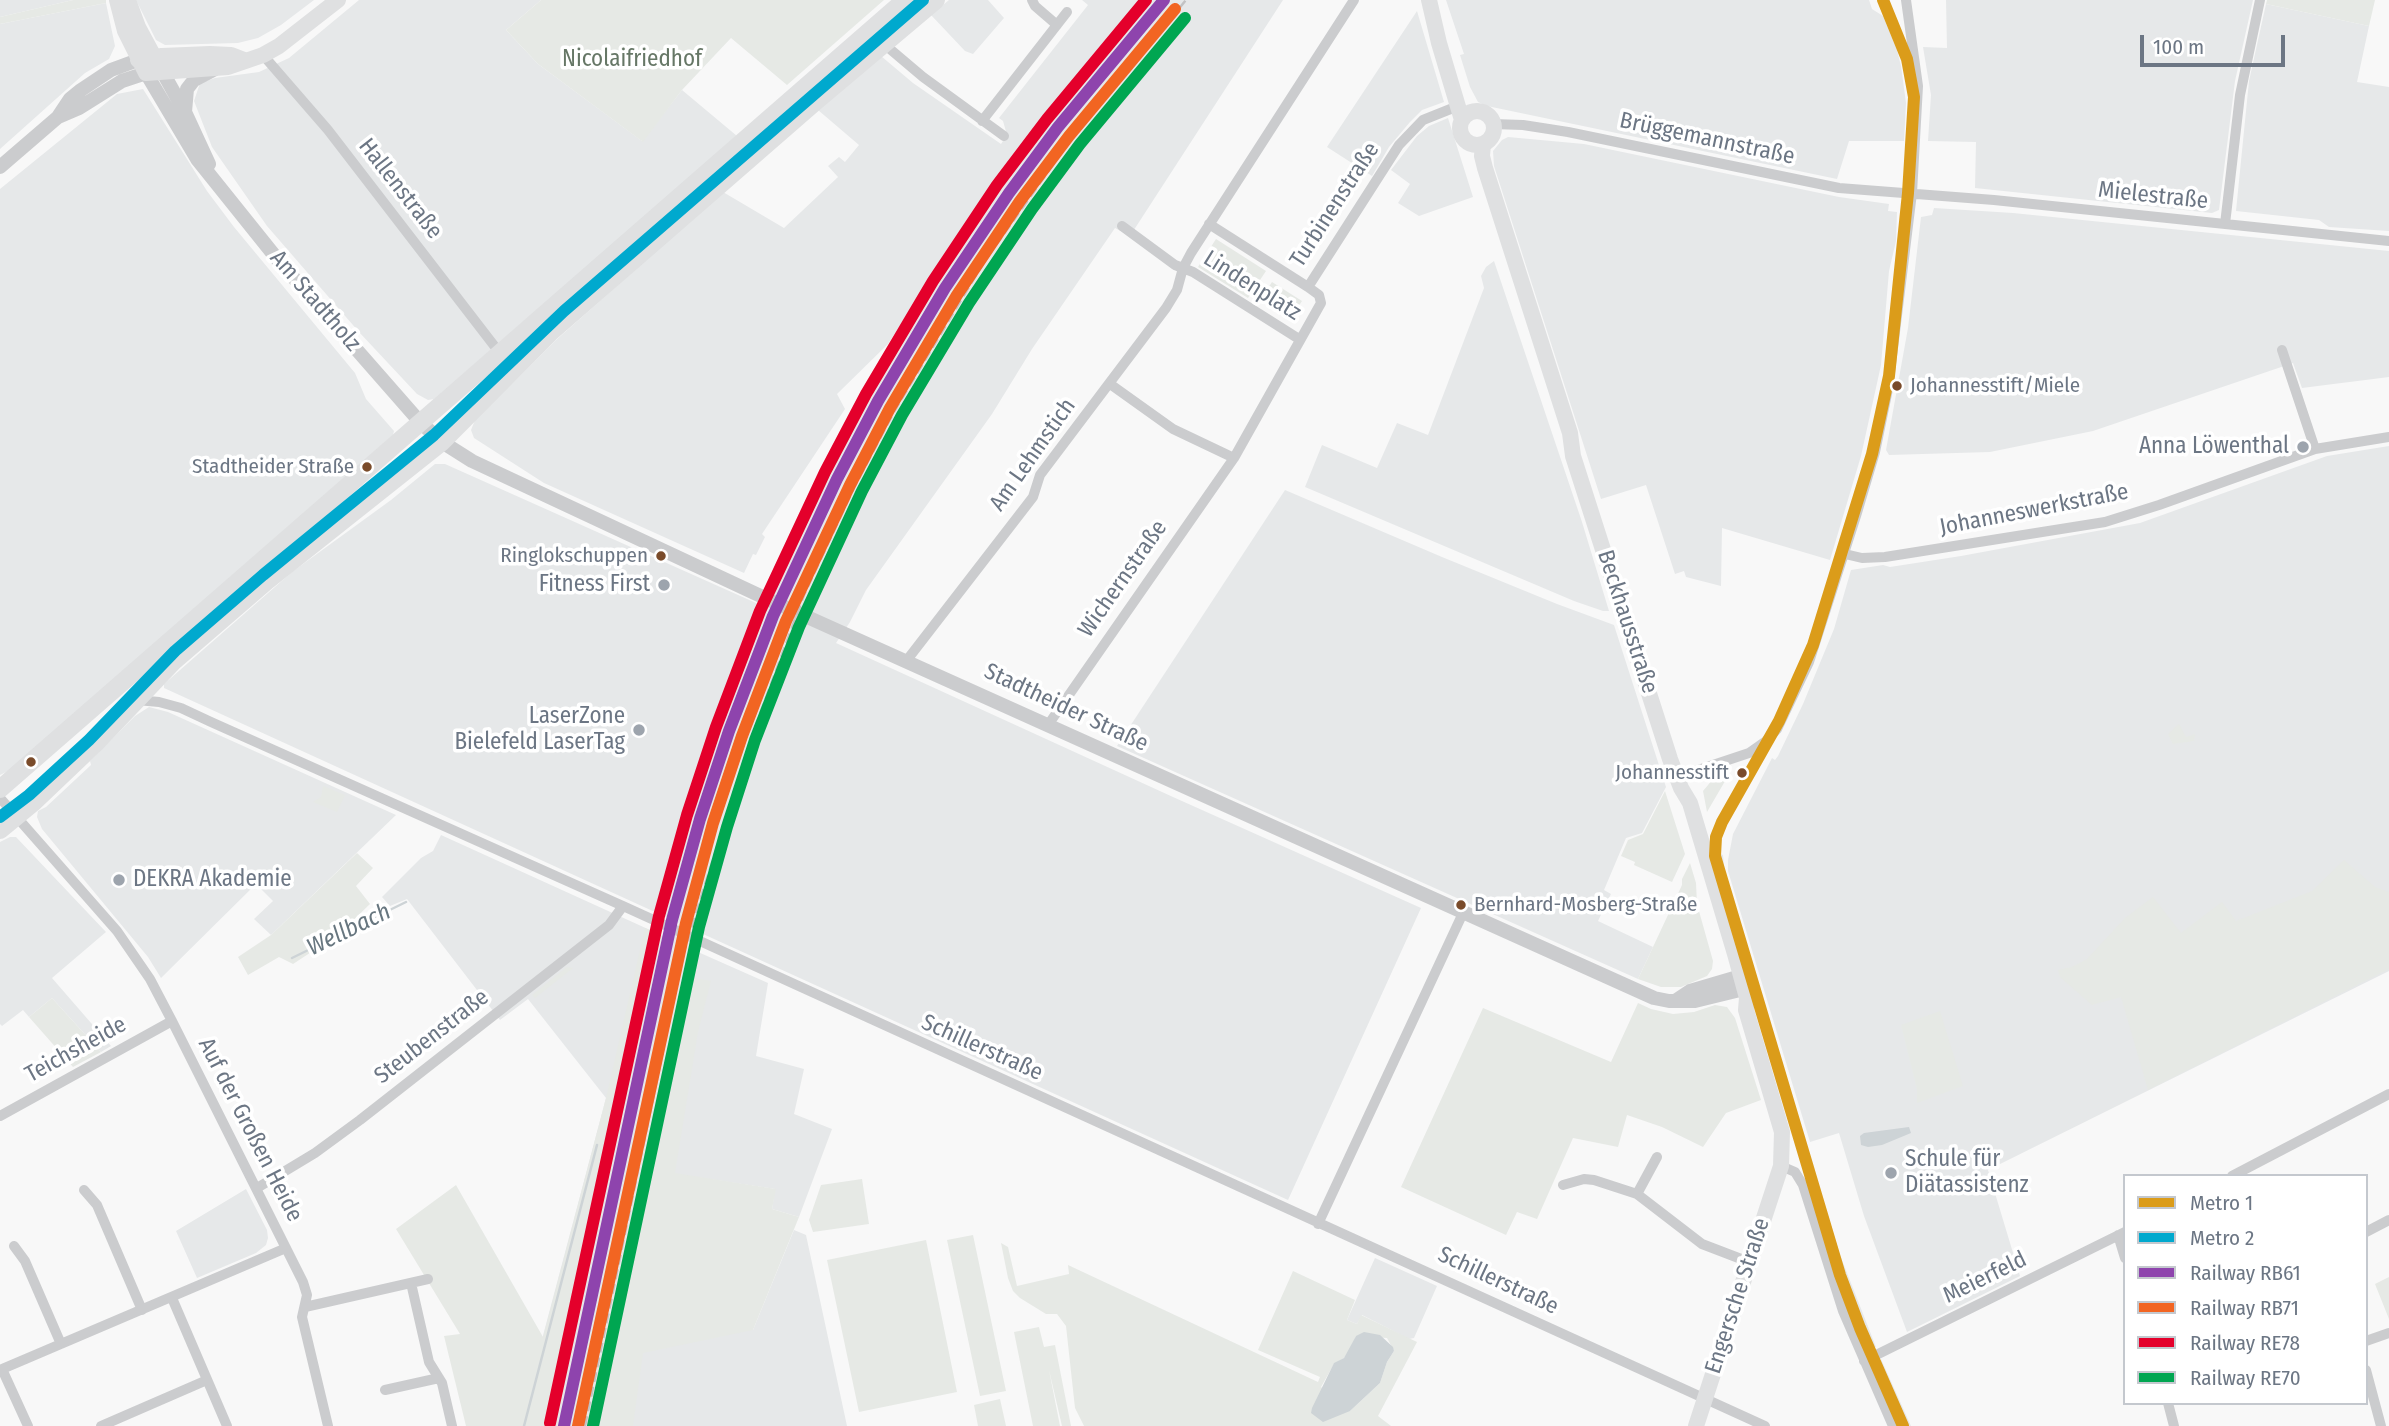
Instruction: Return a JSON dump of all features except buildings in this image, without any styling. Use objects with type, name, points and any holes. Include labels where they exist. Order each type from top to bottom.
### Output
[{"type":"main road","name":"Am Stadtholz","points":[[117,0],[125,31],[150,65]]},
{"type":"main road","name":"Am Stadtholz","points":[[128,0],[150,65]]},
{"type":"main road","points":[[150,65],[228,67],[279,46],[338,0]]},
{"type":"main road","points":[[0,789],[905,0]]},
{"type":"main road","points":[[0,830],[96,743],[173,662],[267,581],[442,442],[551,332],[936,0]]},
{"type":"main road","points":[[1429,0],[1438,43],[1464,113],[1461,133],[1476,143],[1492,135],[1493,124],[1487,115],[1478,111],[1464,113]]},
{"type":"main road","points":[[150,65],[231,55],[244,60]]},
{"type":"main road","name":"Beckhausstraße","points":[[1476,143],[1570,433],[1573,456],[1679,782],[1690,803],[1738,984],[1739,1002],[1746,1010],[1779,1120],[1783,1142],[1781,1166]]},
{"type":"main road","name":"Engersche Straße","points":[[1696,1426],[1781,1166]]},
{"type":"street","points":[[1032,0],[1035,6],[1057,25]]},
{"type":"street","name":"Am Lehmstich","points":[[907,660],[1033,497],[1040,475],[1166,308],[1177,290],[1182,268],[1354,0]]},
{"type":"street","points":[[1679,782],[1749,753],[1777,729],[1809,662],[1875,452],[1888,388],[1912,193],[1918,80],[1906,0]]},
{"type":"street","points":[[2225,224],[2240,95],[2260,0]]},
{"type":"street","points":[[982,121],[1067,12]]},
{"type":"street","points":[[884,44],[914,70],[1004,136]]},
{"type":"street","name":"Hallenstraße","points":[[262,55],[328,130],[499,352]]},
{"type":"street","name":"Am Stadtholz","points":[[150,65],[185,112],[215,179]]},
{"type":"street","name":"Am Stadtholz","points":[[150,65],[197,159],[287,270],[419,422],[442,442]]},
{"type":"street","points":[[0,167],[58,117],[70,99],[95,80],[117,67],[150,65]]},
{"type":"street","points":[[185,112],[187,89],[194,80],[218,68]]},
{"type":"street","name":"Turbinenstraße","points":[[1234,458],[1321,303],[1319,295],[1308,287],[1406,136],[1433,115],[1464,113]]},
{"type":"street","name":"Brüggemannstraße","points":[[1493,124],[1517,124],[1557,130],[1839,188],[1912,193]]},
{"type":"street","name":"Mielestraße","points":[[1912,193],[2389,241]]},
{"type":"street","name":"Lindenplatz","points":[[1209,224],[1308,287]]},
{"type":"street","points":[[1122,226],[1182,268]]},
{"type":"street","name":"Lindenplatz","points":[[1182,268],[1193,272],[1299,339]]},
{"type":"street","points":[[2282,350],[2315,449]]},
{"type":"street","points":[[1110,384],[1173,429],[1234,458]]},
{"type":"street","name":"Johanneswerkstraße","points":[[1845,554],[1867,558],[1885,557],[2105,522],[2315,449],[2389,437]]},
{"type":"street","name":"Stadtheider Straße","points":[[442,442],[472,461],[765,598],[1647,995],[1675,1001],[1690,991],[1738,984]]},
{"type":"street","name":"Wichernstraße","points":[[1048,725],[1234,458]]},
{"type":"street","name":"Schillerstraße","points":[[155,681],[158,692],[181,708]]},
{"type":"street","name":"Schillerstraße","points":[[137,700],[181,708],[623,906],[1765,1426]]},
{"type":"street","name":"Auf der Großen Heide","points":[[0,798],[117,931],[150,979],[286,1248],[1,1370]]},
{"type":"street","name":"Steubenstraße","points":[[257,1188],[315,1153],[360,1120],[609,926],[623,906]]},
{"type":"street","points":[[1318,1223],[1463,913]]},
{"type":"street","name":"Teichsheide","points":[[0,1116],[172,1021]]},
{"type":"street","points":[[2236,1174],[2389,1094]]},
{"type":"street","points":[[1637,1194],[1657,1157]]},
{"type":"street","points":[[1781,1166],[1793,1170],[1803,1185],[1836,1290],[1893,1426]]},
{"type":"street","points":[[1563,1185],[1594,1180],[1637,1194],[1702,1244],[1749,1262]]},
{"type":"street","points":[[84,1189],[97,1205],[142,1310]]},
{"type":"street","points":[[2368,1231],[2389,1220]]},
{"type":"street","name":"Meierfeld","points":[[1864,1360],[2121,1234]]},
{"type":"street","points":[[14,1246],[25,1261],[61,1344]]},
{"type":"street","points":[[286,1248],[307,1295],[302,1317],[328,1426]]},
{"type":"street","points":[[306,1307],[428,1279]]},
{"type":"street","points":[[411,1283],[429,1362],[442,1383],[452,1426]]},
{"type":"street","points":[[172,1298],[227,1426]]},
{"type":"street","points":[[2368,1340],[2389,1333]]},
{"type":"street","points":[[1,1370],[28,1426]]},
{"type":"street","points":[[2368,1377],[2381,1426]]},
{"type":"street","points":[[385,1390],[439,1378]]},
{"type":"street","points":[[101,1426],[207,1380]]},
{"type":"street","points":[[2169,1405],[2174,1426]]},
{"type":"shaded area","points":[[0,0],[73,0],[0,17]]},
{"type":"shaded area","points":[[136,0],[314,0],[281,25],[258,38],[238,43],[165,45],[156,40]]},
{"type":"shaded area","points":[[359,0],[541,0],[506,30],[538,64],[642,141],[682,90],[737,136],[434,399],[428,400],[417,394],[267,226],[212,147],[194,101],[200,83],[215,78],[259,72],[289,58]]},
{"type":"shaded area","points":[[949,0],[988,0],[1004,18],[973,54],[965,51],[931,15]]},
{"type":"shaded area","points":[[1082,0],[1283,0],[1130,236],[1115,228],[1032,349],[992,414],[866,590],[836,643],[1421,908],[1288,1200],[703,934],[698,952],[768,983],[756,1056],[804,1069],[794,1114],[832,1129],[799,1217],[772,1209],[775,1189],[683,1175],[753,1330],[794,1230],[806,1235],[847,1426],[519,1426],[606,1098],[528,999],[500,1020],[407,899],[390,906],[382,897],[421,858],[433,851],[441,835],[672,940],[679,923],[164,688],[164,684],[292,572],[391,500],[435,464],[445,464],[765,607],[775,586],[783,555],[867,395],[928,293],[922,291],[888,344],[837,394],[845,409],[762,534],[765,537],[744,573],[544,483],[474,438],[471,430],[475,420],[556,340],[723,192],[784,228],[838,177],[828,166],[839,157],[845,162],[859,145],[818,110],[881,56],[913,83],[1001,144],[1007,135],[1003,121],[999,118],[1088,5]]},
{"type":"shaded area","points":[[1446,0],[1869,0],[1872,9],[1883,16],[1901,66],[1906,103],[1904,141],[1849,141],[1837,179],[1487,106],[1478,102],[1470,87],[1460,55],[1464,54]]},
{"type":"shaded area","points":[[1946,0],[2253,0],[2235,81],[2219,210],[2212,213],[1975,188],[1976,142],[1928,141],[1931,95],[1923,47],[1947,48]]},
{"type":"shaded area","points":[[106,3],[115,46],[109,59],[85,73],[0,149],[0,24]]},
{"type":"shaded area","points":[[2266,4],[2369,26],[2357,82],[2389,87],[2389,231],[2329,227],[2319,220],[2236,211],[2249,81]]},
{"type":"shaded area","points":[[1417,11],[1444,102],[1422,110],[1410,122],[1389,147],[1372,176],[1327,147]]},
{"type":"shaded area","points":[[143,89],[207,191],[355,373],[366,399],[394,431],[393,435],[8,771],[0,775],[0,189],[117,94]]},
{"type":"shaded area","points":[[1448,118],[1473,197],[1419,216],[1398,203],[1410,184],[1391,170],[1417,136],[1429,126]]},
{"type":"shaded area","points":[[1508,137],[1584,144],[1839,197],[1889,204],[1888,211],[1897,212],[1881,365],[1861,456],[1830,560],[1722,528],[1721,586],[1686,577],[1684,571],[1675,574],[1646,485],[1601,499],[1494,166],[1493,151]]},
{"type":"shaded area","points":[[1934,208],[2013,213],[2389,251],[2389,377],[2302,388],[2293,363],[2093,431],[1990,452],[1889,455],[1886,450],[1908,328],[1921,217],[1932,215]]},
{"type":"shaded area","points":[[1494,261],[1582,522],[1609,611],[1574,601],[1305,487],[1322,445],[1377,468],[1397,423],[1428,435],[1484,288],[1481,276],[1486,267]]},
{"type":"shaded area","name":"Johannesstift","points":[[2389,446],[2389,971],[1988,1170],[2020,1276],[1907,1332],[1864,1216],[1839,1133],[1810,1142],[1728,871],[1733,834],[1772,758],[1775,760],[1778,756],[1803,704],[1834,629],[1851,570],[1961,556],[2140,523],[2327,456]]},
{"type":"shaded area","points":[[1285,490],[1442,557],[1614,625],[1666,787],[1642,833],[1626,838],[1604,890],[1611,894],[1598,921],[1653,947],[1638,979],[1117,746]]},
{"type":"shaded area","points":[[149,707],[168,712],[396,815],[271,935],[254,919],[273,901],[256,884],[161,978],[148,957],[42,829],[37,817],[38,811],[46,807],[91,765],[90,761],[135,716]]},
{"type":"shaded area","points":[[16,837],[106,932],[52,978],[111,1046],[101,1052],[52,998],[29,1017],[23,1010],[2,1026],[0,1024],[0,842]]},
{"type":"shaded area","points":[[1712,850],[1723,855],[1725,876],[1840,1255],[1876,1347],[1863,1344],[1843,1294],[1814,1204],[1715,868]]},
{"type":"shaded area","points":[[1909,1127],[1911,1133],[1882,1145],[1861,1145],[1860,1136],[1864,1133]]},
{"type":"shaded area","points":[[246,1189],[267,1230],[266,1245],[256,1253],[197,1278],[176,1231]]},
{"type":"shaded area","points":[[1375,1258],[1437,1286],[1414,1338],[1409,1339],[1362,1315],[1357,1324],[1347,1320]]},
{"type":"shaded area","points":[[1364,1332],[1380,1335],[1393,1347],[1394,1351],[1380,1383],[1350,1411],[1323,1422],[1311,1413],[1312,1408],[1334,1363],[1344,1358],[1356,1336]]},
{"type":"shaded area","points":[[1881,1359],[1911,1426],[1899,1426],[1876,1373]]},
{"type":"green space","points":[[73,0],[106,0],[106,3],[0,24],[0,17]]},
{"type":"green space","name":"Nicolaifriedhof","points":[[541,0],[884,0],[787,85],[731,38],[682,90],[643,142],[538,64],[506,30]]},
{"type":"green space","points":[[2267,0],[2375,0],[2369,26],[2266,4]]},
{"type":"green space","points":[[1216,239],[1266,271],[1248,298],[1198,267]]},
{"type":"green space","points":[[1272,282],[1302,301],[1292,316],[1262,297]]},
{"type":"green space","points":[[2179,724],[2186,737],[2195,734],[2194,741],[2173,744],[2168,734]]},
{"type":"green space","points":[[1727,773],[1728,776],[1707,812],[1703,791],[1713,779]]},
{"type":"green space","points":[[323,786],[345,795],[337,812],[313,802],[321,797]]},
{"type":"green space","points":[[1665,791],[1685,854],[1672,882],[1634,865],[1635,862],[1621,856],[1628,840],[1643,834]]},
{"type":"green space","points":[[357,853],[373,868],[356,886],[370,904],[339,934],[293,964],[279,957],[248,975],[238,957],[271,935]]},
{"type":"green space","points":[[2344,860],[2375,887],[2389,892],[2389,969],[2148,1090],[2121,997],[2092,1005],[2060,977],[2058,970],[2072,967],[2087,959],[2125,918],[2153,897],[2181,933],[2222,902],[2236,921],[2312,891]]},
{"type":"green space","points":[[1690,863],[1696,883],[1697,904],[1713,961],[1712,969],[1707,976],[1681,987],[1661,987],[1638,979]]},
{"type":"green space","points":[[645,928],[656,932],[553,1426],[466,1426],[444,1336],[460,1334],[396,1229],[456,1185],[543,1337],[606,1098]]},
{"type":"green space","points":[[567,967],[573,968],[535,998],[532,995]]},
{"type":"green space","points":[[689,977],[711,981],[698,1032],[675,1173],[776,1189],[772,1209],[799,1217],[753,1330],[643,1353],[633,1426],[598,1426]]},
{"type":"green space","points":[[52,998],[101,1052],[73,1067],[29,1017]]},
{"type":"green space","points":[[1638,1003],[1673,1014],[1694,1012],[1715,1005],[1727,1007],[1735,1018],[1761,1100],[1726,1113],[1703,1147],[1662,1127],[1627,1115],[1618,1147],[1573,1138],[1537,1219],[1517,1212],[1506,1235],[1401,1187],[1483,1008],[1611,1062]]},
{"type":"green space","points":[[1940,1011],[1963,1086],[1917,1103],[1917,1089],[1901,1025]]},
{"type":"green space","points":[[862,1179],[869,1224],[813,1232],[809,1220],[821,1185]]},
{"type":"green space","points":[[973,1235],[1006,1391],[980,1396],[947,1240]]},
{"type":"green space","points":[[926,1240],[957,1392],[859,1412],[827,1260]]},
{"type":"green space","points":[[1001,1243],[1008,1247],[1017,1286],[1069,1274],[1068,1265],[1318,1382],[1320,1377],[1258,1350],[1293,1271],[1355,1300],[1347,1320],[1357,1324],[1361,1315],[1417,1342],[1378,1416],[1391,1426],[1084,1426],[1075,1408],[1066,1326],[1057,1314],[1046,1314],[1020,1298],[1013,1291]],"holes":[[[1356,1336],[1387,1338],[1394,1351],[1380,1383],[1350,1411],[1321,1387],[1334,1364],[1350,1351]]]},
{"type":"green space","points":[[2389,1277],[2389,1319],[2375,1284]]},
{"type":"green space","points":[[1039,1327],[1044,1347],[1055,1345],[1071,1426],[1062,1426],[1049,1370],[1060,1426],[1033,1426],[1014,1332]]},
{"type":"green space","points":[[1000,1399],[1006,1426],[978,1426],[974,1405]]},
{"type":"waterway","name":"Wellbach","points":[[292,958],[406,902]]},
{"type":"waterway","points":[[524,1426],[597,1145]]},
{"type":"railway","points":[[585,1426],[683,954],[754,730],[804,595],[854,488],[895,410],[984,262],[1072,138],[1186,0]]},
{"type":"metro line","name":"2","points":[[0,817],[29,795],[89,740],[175,651],[434,435],[564,311],[923,0]]},
{"type":"metro line","name":"1","points":[[1883,0],[1907,59],[1914,97],[1908,193],[1889,376],[1872,454],[1813,645],[1779,721],[1722,822],[1716,837],[1715,856],[1840,1275],[1903,1426]]},
{"type":"rail line","name":"RE78","points":[[550,1423],[659,916],[687,815],[716,727],[760,611],[825,472],[866,394],[933,281],[997,185],[1047,119],[1146,0]]},
{"type":"rail line","name":"RB61","points":[[564,1426],[672,920],[700,819],[729,731],[773,616],[837,479],[878,401],[945,288],[1009,193],[1058,127],[1164,0]]},
{"type":"rail line","name":"RB71","points":[[578,1426],[686,923],[713,823],[742,736],[786,621],[850,485],[890,408],[957,295],[1020,201],[1069,136],[1175,9]]},
{"type":"rail line","name":"RE70","points":[[593,1426],[699,927],[755,740],[799,627],[862,491],[902,415],[969,303],[1032,209],[1080,144],[1185,18]]},
{"type":"place","name":"Johannesstift/Miele","points":[[1897,386]]},
{"type":"place","name":"Anna Löwenthal","points":[[2303,447]]},
{"type":"place","name":"Stadtheider Straße","points":[[367,467]]},
{"type":"place","name":"Ringlokschuppen","points":[[661,556]]},
{"type":"place","name":"Fitness First","points":[[664,585]]},
{"type":"place","name":"LaserZone Bielefeld LaserTag","points":[[639,730]]},
{"type":"place","name":"Johannesstift","points":[[1742,773]]},
{"type":"place","name":"DEKRA Akademie","points":[[119,880]]},
{"type":"place","name":"Bernhard-Mosberg-Straße","points":[[1461,905]]},
{"type":"place","name":"Schule für Diätassistenz","points":[[1891,1173]]}]
